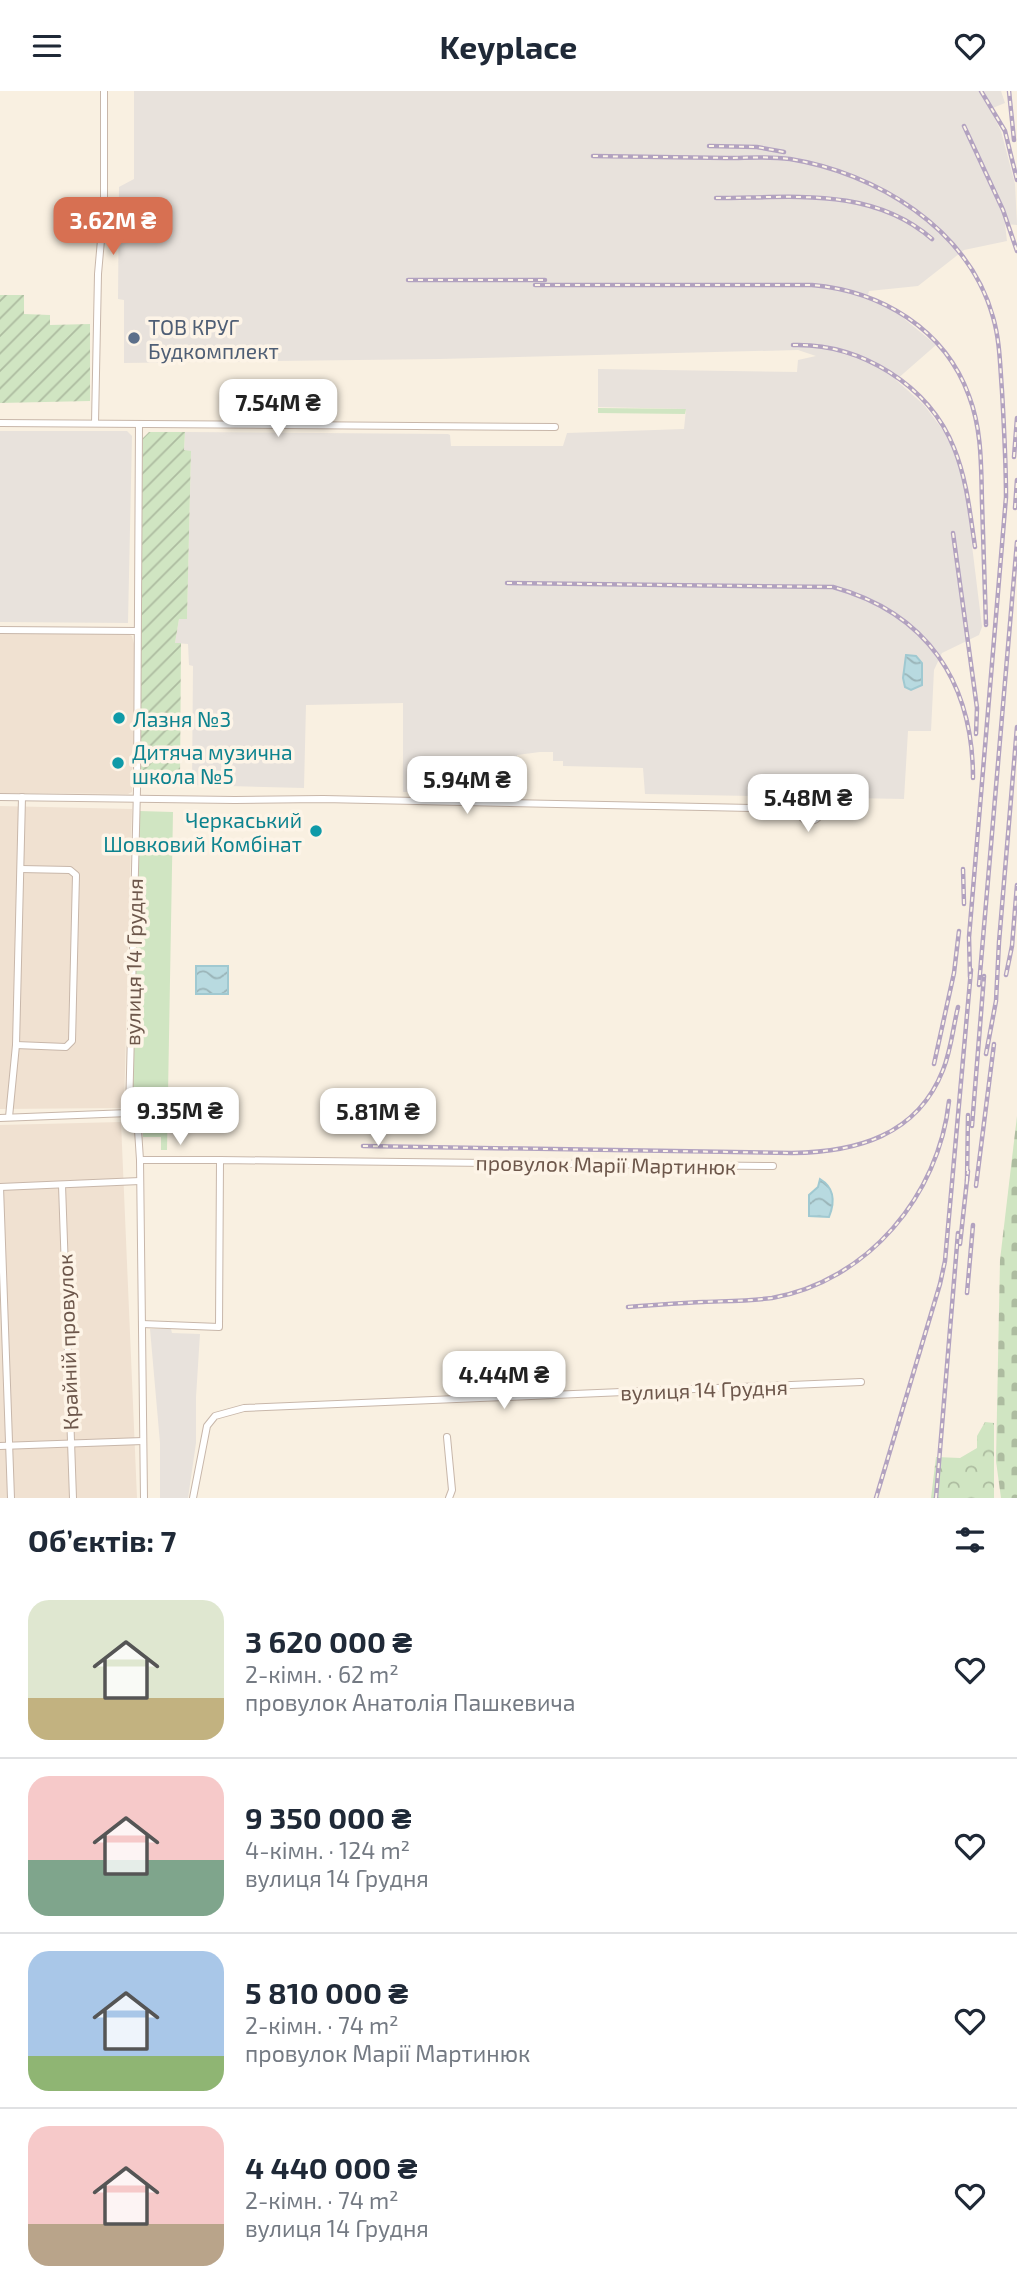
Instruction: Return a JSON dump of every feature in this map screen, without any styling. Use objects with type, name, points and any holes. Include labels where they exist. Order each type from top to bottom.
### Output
[{"type":"street","points":[[94,423],[98,274],[104,206],[104,91]]},
{"type":"street","points":[[0,423],[555,427]]},
{"type":"street","name":"вулиця 14 Грудня","points":[[139,424],[136,799],[129,1113],[138,1130],[141,1181],[144,1498]]},
{"type":"street","points":[[0,630],[137,631]]},
{"type":"street","points":[[0,797],[323,799],[799,809]]},
{"type":"street","points":[[9,1117],[16,1045],[22,797]]},
{"type":"street","points":[[16,1045],[66,1047],[70,1046],[72,1041],[76,875],[70,870],[21,869]]},
{"type":"street","points":[[0,1118],[129,1113]]},
{"type":"street","name":"провулок Марії Мартинюк","points":[[140,1160],[773,1166]]},
{"type":"street","points":[[142,1324],[219,1327],[220,1160]]},
{"type":"street","points":[[11,1498],[0,1187],[141,1181]]},
{"type":"street","name":"Крайній провулок","points":[[62,1185],[73,1498]]},
{"type":"street","name":"вулиця 14 Грудня","points":[[193,1498],[207,1426],[215,1416],[244,1408],[861,1382]]},
{"type":"street","points":[[447,1437],[452,1490],[449,1498]]},
{"type":"street","points":[[0,1446],[143,1441]]},
{"type":"shaded area","points":[[134,91],[1001,91],[1005,103],[990,109],[1001,131],[1015,184],[1017,225],[1005,224],[1007,241],[964,250],[918,286],[869,291],[867,298],[896,312],[936,345],[896,380],[924,405],[946,434],[963,472],[982,627],[979,635],[942,653],[934,670],[931,731],[908,731],[904,799],[645,794],[643,768],[563,766],[563,761],[553,761],[553,752],[517,755],[515,786],[477,786],[477,773],[468,772],[467,793],[403,792],[403,703],[306,705],[304,788],[192,785],[193,666],[189,665],[188,644],[175,643],[179,619],[187,619],[191,452],[184,451],[185,432],[448,434],[451,446],[563,446],[567,433],[684,429],[686,409],[598,407],[598,369],[797,372],[798,360],[816,356],[798,350],[124,363],[124,300],[118,299],[119,187],[134,179]]},
{"type":"shaded area","points":[[0,431],[127,431],[132,436],[128,623],[0,622]]},
{"type":"shaded area","points":[[0,633],[132,636],[135,648],[132,792],[0,793]]},
{"type":"shaded area","points":[[0,806],[132,809],[124,1108],[0,1109]]},
{"type":"shaded area","points":[[121,1122],[137,1498],[0,1498],[0,1125]]},
{"type":"shaded area","points":[[150,1329],[200,1334],[196,1443],[188,1498],[160,1498],[160,1443]]},
{"type":"green space","points":[[0,295],[24,295],[24,314],[50,315],[50,325],[90,324],[90,401],[0,403]]},
{"type":"green space","points":[[598,408],[686,409],[685,414],[598,413]]},
{"type":"green space","points":[[149,432],[185,432],[184,450],[191,451],[187,619],[179,619],[175,643],[181,643],[180,784],[140,783],[142,439]]},
{"type":"green space","points":[[139,811],[173,812],[167,1150],[161,1150],[161,1137],[143,1137],[142,1109],[132,1104]]},
{"type":"green space","points":[[1017,1116],[1017,1498],[1001,1498],[996,1461],[1000,1260]]},
{"type":"green space","points":[[985,1422],[994,1423],[994,1498],[931,1498],[936,1457],[960,1458],[977,1448],[977,1436]]},
{"type":"water","points":[[906,655],[916,656],[922,663],[922,685],[911,690],[905,687],[903,678]]},
{"type":"water","points":[[196,966],[228,966],[228,994],[196,994]]},
{"type":"water","points":[[820,1179],[831,1191],[832,1206],[829,1217],[809,1216],[809,1195],[818,1187]]},
{"type":"railway","points":[[981,91],[1005,131],[1017,180]]},
{"type":"railway","points":[[1009,91],[1014,140]]},
{"type":"railway","points":[[964,126],[1003,210],[1017,251]]},
{"type":"railway","points":[[709,146],[757,147],[784,152]]},
{"type":"railway","points":[[593,156],[774,158],[822,166],[854,177],[914,210],[940,232],[963,257],[981,285],[993,317],[998,344],[1006,497],[969,937],[970,977]]},
{"type":"railway","points":[[716,198],[801,197],[857,203],[883,210],[908,222],[932,239]]},
{"type":"railway","points":[[408,280],[545,280]]},
{"type":"railway","points":[[535,285],[812,285],[862,295],[886,305],[927,333],[944,351],[958,372],[969,396],[979,435],[986,625]]},
{"type":"railway","points":[[793,345],[843,351],[867,360],[910,387],[928,405],[943,425],[962,472],[975,547]]},
{"type":"railway","points":[[1014,457],[1017,418]]},
{"type":"railway","points":[[1015,508],[1017,480]]},
{"type":"railway","points":[[953,533],[977,708],[976,734]]},
{"type":"railway","points":[[979,985],[1017,542]]},
{"type":"railway","points":[[507,583],[833,587],[866,599],[895,614],[919,634],[938,656],[953,682],[964,711],[971,743],[973,778]]},
{"type":"railway","points":[[986,1054],[996,1001],[1017,727]]},
{"type":"railway","points":[[963,869],[964,904]]},
{"type":"railway","points":[[1006,975],[1012,946],[1017,885]]},
{"type":"railway","points":[[934,1064],[954,973],[959,931]]},
{"type":"railway","points":[[876,1498],[945,1261],[971,970]]},
{"type":"railway","points":[[972,1126],[984,976]]},
{"type":"railway","points":[[363,1146],[792,1153],[816,1152],[861,1144],[901,1125],[932,1092],[943,1070],[958,1007]]},
{"type":"railway","points":[[976,1186],[994,1044]]},
{"type":"railway","points":[[628,1307],[772,1298],[807,1289],[839,1273],[868,1253],[893,1228],[914,1200],[931,1169],[942,1136],[949,1101]]},
{"type":"railway","points":[[967,1181],[968,1115]]},
{"type":"railway","points":[[960,1244],[968,1171]]},
{"type":"railway","points":[[967,1293],[973,1225]]},
{"type":"railway","points":[[936,1498],[958,1233]]},
{"type":"place","name":"ТОВ КРУГ Будкомплект","points":[[134,338]]},
{"type":"place","name":"Лазня №3","points":[[119,718]]},
{"type":"place","name":"Дитяча музична школа №5","points":[[118,763]]},
{"type":"place","name":"Черкаський Шовковий Комбінат","points":[[316,831]]}]
